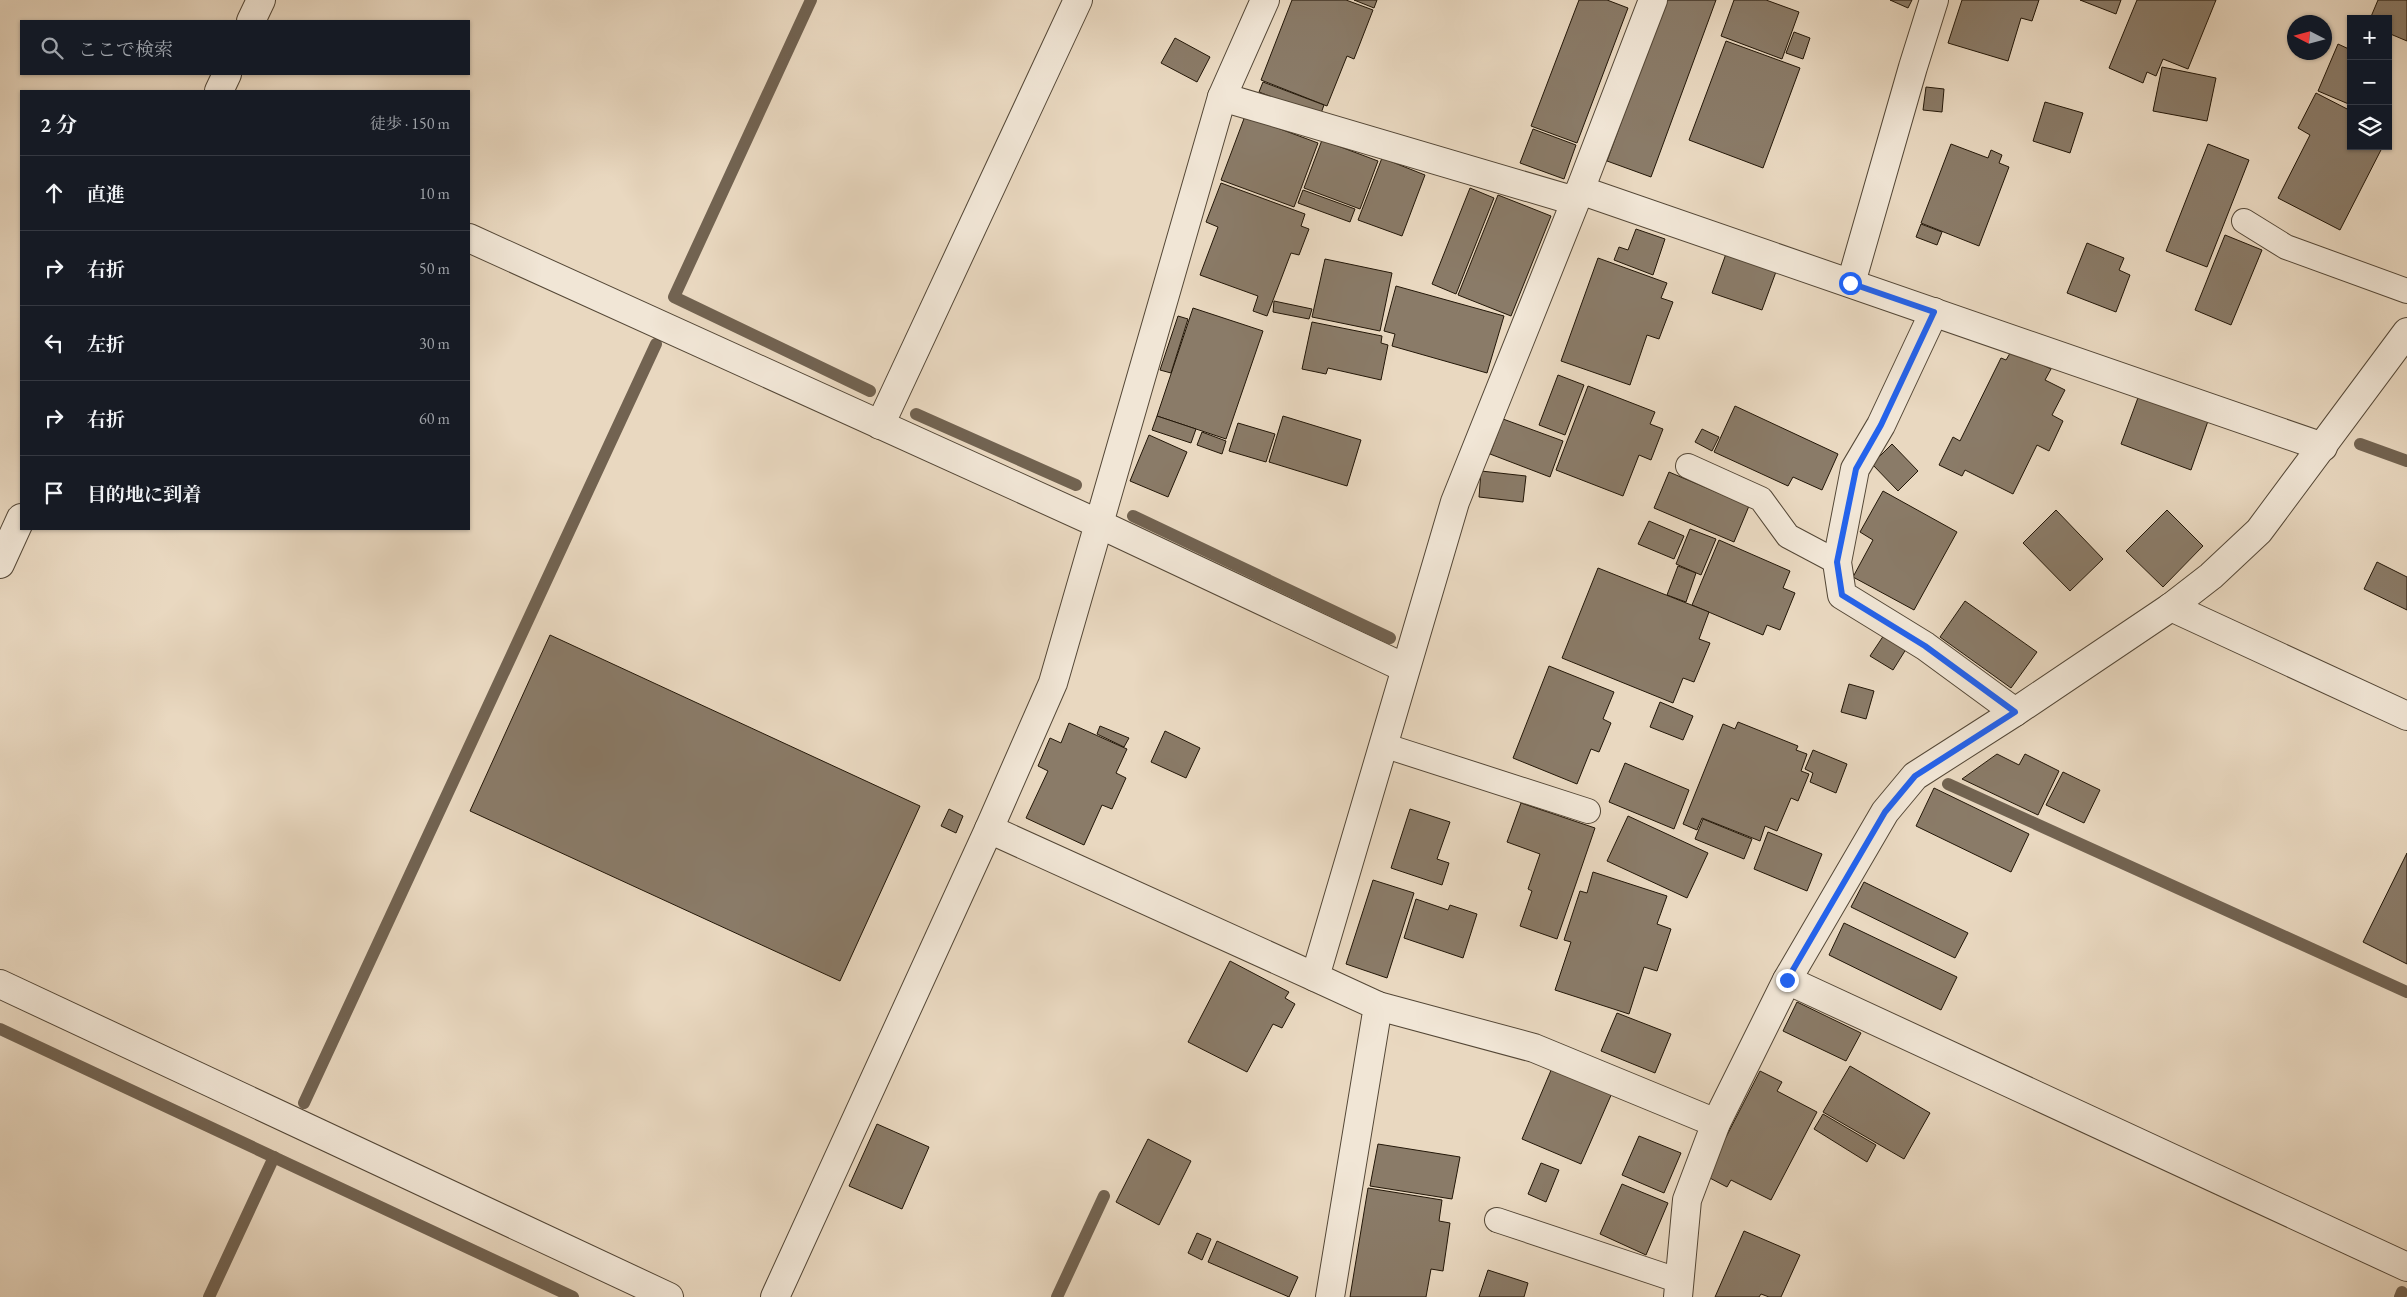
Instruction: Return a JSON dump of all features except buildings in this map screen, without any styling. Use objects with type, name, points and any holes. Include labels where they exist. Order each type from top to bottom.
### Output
[{"type":"street","points":[[251,20],[261,0]]},
{"type":"street","points":[[880,425],[1078,0]]},
{"type":"street","points":[[774,1297],[989,829],[1052,683],[1222,97],[1265,0]]},
{"type":"street","points":[[1315,977],[1454,502],[1578,195],[1653,0]]},
{"type":"street","points":[[1850,283],[1934,0]]},
{"type":"street","points":[[219,90],[227,75]]},
{"type":"street","points":[[1222,97],[1578,195],[1850,283],[2324,446]]},
{"type":"street","points":[[470,238],[1097,523],[1406,668]]},
{"type":"street","points":[[1934,312],[1881,425],[1856,469],[1837,562],[1842,595],[1925,646],[2015,712]]},
{"type":"street","points":[[1679,1289],[1687,1200],[1716,1123],[1787,980],[1885,812],[1915,776],[2015,712],[2171,607],[2211,576],[2258,531],[2324,446],[2407,332]]},
{"type":"street","points":[[0,564],[20,520]]},
{"type":"street","points":[[2171,607],[2407,716]]},
{"type":"street","points":[[989,829],[1378,1006],[1534,1048],[1716,1123]]},
{"type":"street","points":[[1787,980],[2407,1267]]},
{"type":"street","points":[[0,984],[668,1297]]},
{"type":"street","points":[[1330,1297],[1378,1006]]},
{"type":"lane","points":[[2244,220],[2286,247],[2407,291]]},
{"type":"lane","points":[[1688,466],[1761,499],[1788,536],[1837,562]]},
{"type":"lane","points":[[1383,744],[1588,812]]},
{"type":"lane","points":[[1497,1220],[1679,1289]]},
{"type":"waterway","points":[[811,0],[674,297],[870,391]]},
{"type":"waterway","points":[[304,1103],[656,344]]},
{"type":"waterway","points":[[916,414],[1076,485]]},
{"type":"waterway","points":[[2360,444],[2407,461]]},
{"type":"waterway","points":[[1133,516],[1390,638]]},
{"type":"waterway","points":[[1948,784],[2407,992]]},
{"type":"waterway","points":[[0,1029],[573,1297]]},
{"type":"waterway","points":[[209,1297],[274,1157]]},
{"type":"waterway","points":[[1057,1297],[1104,1196]]},
{"type":"waterway","points":[[2400,1297],[2402,1292]]},
{"type":"route","points":[[1787,980],[1885,812],[1915,776],[2015,712],[1925,646],[1842,595],[1837,562],[1856,469],[1881,425],[1934,312],[1850,283]]}]
